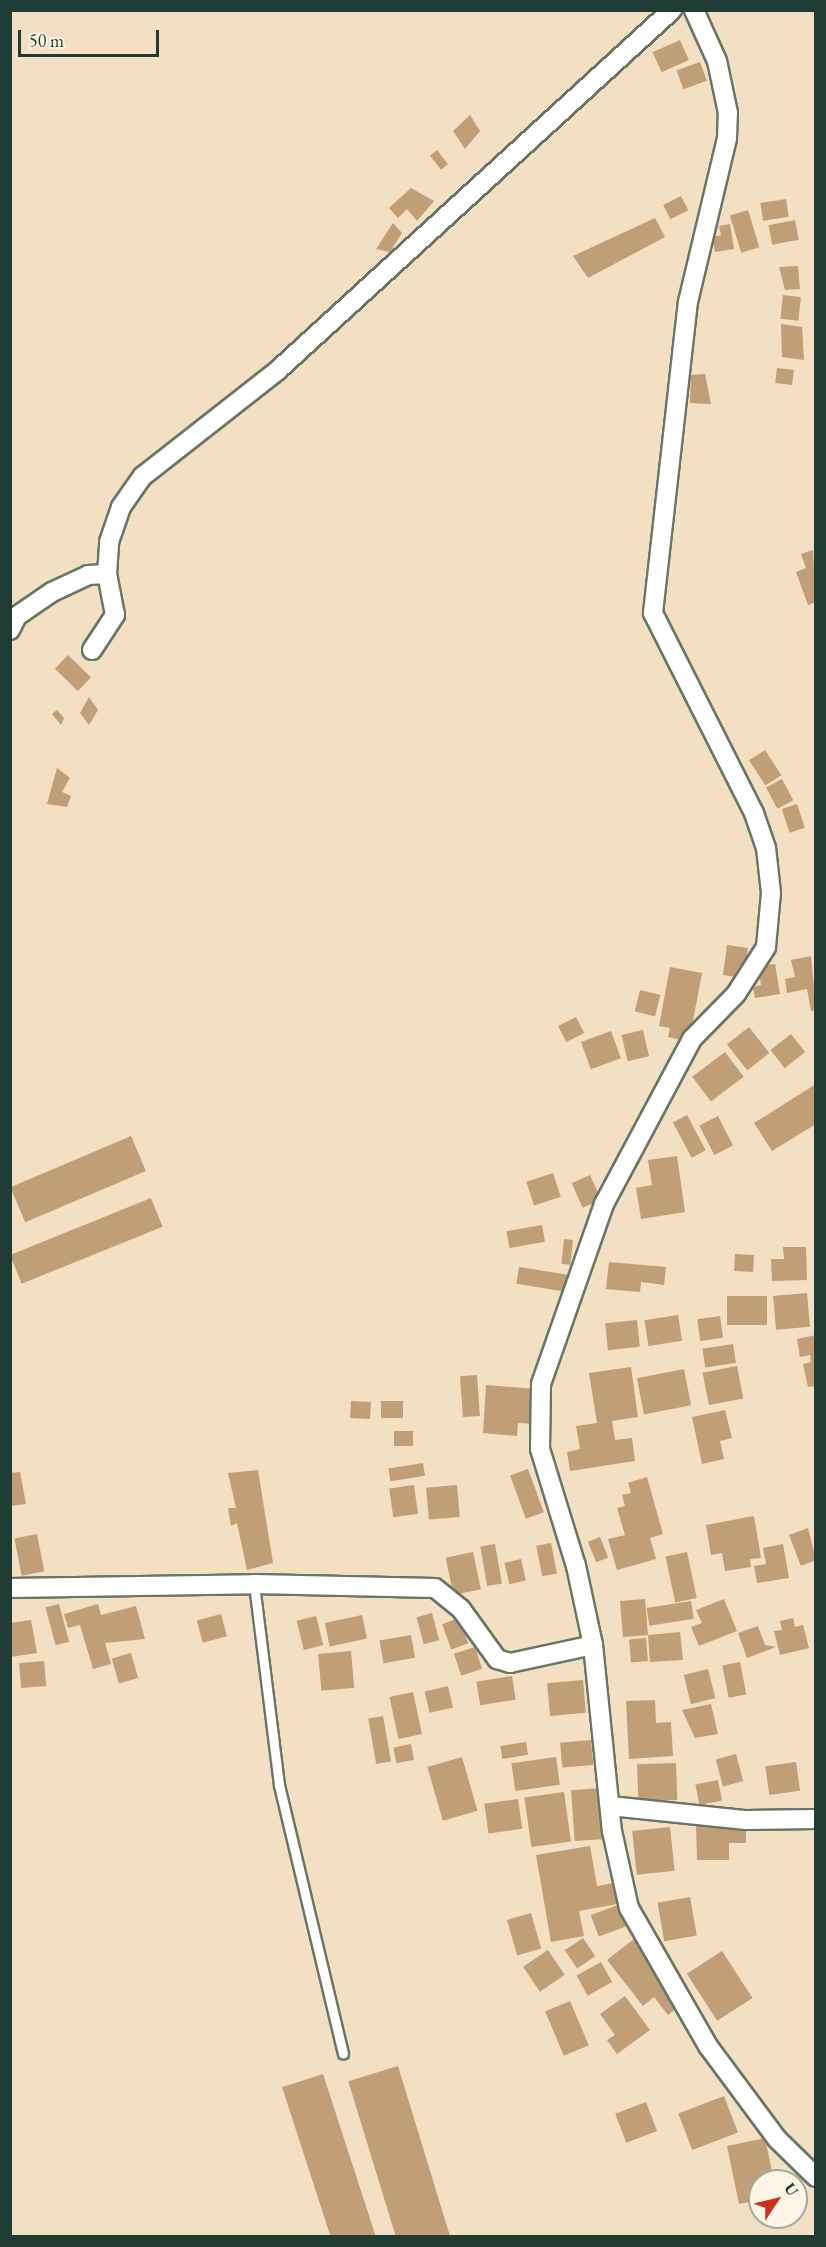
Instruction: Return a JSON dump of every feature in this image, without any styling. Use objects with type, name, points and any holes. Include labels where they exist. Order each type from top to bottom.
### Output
[{"type":"street","points":[[92,650],[115,615],[107,574],[110,542],[121,507],[143,476],[278,370],[672,10]]},
{"type":"street","points":[[694,10],[717,61],[728,113],[727,138],[688,302],[653,613],[754,813],[766,848],[771,893],[762,956],[736,994],[692,1039],[604,1204],[541,1384],[540,1449],[576,1566],[593,1645],[610,1806],[634,1920],[741,2092],[816,2177]]},
{"type":"street","points":[[10,630],[17,616],[52,592],[88,575],[107,574]]},
{"type":"street","points":[[10,1588],[254,1584],[435,1588],[460,1609],[487,1650],[510,1663],[593,1645]]},
{"type":"street","points":[[610,1806],[746,1820],[816,1819]]},
{"type":"lane","points":[[254,1584],[279,1785],[343,2053]]},
{"type":"building","points":[[680,40],[689,60],[662,72],[653,52]]},
{"type":"building","points":[[700,62],[707,81],[683,89],[677,71]]},
{"type":"building","points":[[470,115],[480,131],[465,149],[453,131]]},
{"type":"building","points":[[437,150],[448,164],[441,170],[430,156]]},
{"type":"building","points":[[411,188],[434,201],[417,221],[407,209],[398,218],[389,208]]},
{"type":"building","points":[[681,196],[688,210],[670,219],[663,205]]},
{"type":"building","points":[[786,199],[789,217],[763,221],[760,203]]},
{"type":"building","points":[[748,210],[759,247],[741,253],[730,216]]},
{"type":"building","points":[[655,218],[665,237],[588,278],[573,256]]},
{"type":"building","points":[[795,220],[799,240],[772,245],[768,225]]},
{"type":"building","points":[[393,223],[402,233],[390,252],[376,249]]},
{"type":"building","points":[[730,224],[734,249],[715,252],[712,237],[721,235],[719,226]]},
{"type":"building","points":[[798,266],[800,289],[785,290],[779,267]]},
{"type":"building","points":[[783,295],[801,297],[798,321],[780,319]]},
{"type":"building","points":[[781,324],[802,327],[804,360],[782,357]]},
{"type":"building","points":[[777,368],[794,370],[792,385],[775,383]]},
{"type":"building","points":[[705,374],[711,404],[690,403],[691,375]]},
{"type":"building","points":[[813,550],[816,602],[808,605],[796,572],[806,568],[801,554]]},
{"type":"building","points":[[68,655],[91,677],[78,691],[55,669]]},
{"type":"building","points":[[89,697],[98,710],[89,725],[80,713]]},
{"type":"building","points":[[57,710],[64,718],[61,725],[52,714]]},
{"type":"building","points":[[765,750],[781,775],[765,786],[749,760]]},
{"type":"building","points":[[57,768],[70,778],[62,792],[71,796],[67,807],[47,804]]},
{"type":"building","points":[[782,779],[793,800],[777,809],[766,787]]},
{"type":"building","points":[[797,804],[805,828],[790,833],[782,809]]},
{"type":"building","points":[[727,945],[748,948],[745,970],[737,969],[736,977],[723,975]]},
{"type":"building","points":[[811,956],[816,1010],[811,1011],[807,989],[787,993],[785,979],[795,977],[791,960]]},
{"type":"building","points":[[775,964],[780,994],[755,998],[753,987],[761,985],[758,966]]},
{"type":"building","points":[[670,967],[702,973],[689,1042],[668,1037],[670,1028],[659,1026]]},
{"type":"building","points":[[640,990],[660,995],[655,1016],[635,1011]]},
{"type":"building","points":[[576,1017],[584,1033],[566,1042],[558,1026]]},
{"type":"building","points":[[749,1027],[769,1053],[747,1070],[727,1044]]},
{"type":"building","points":[[643,1030],[649,1056],[628,1061],[622,1035]]},
{"type":"building","points":[[611,1031],[621,1058],[591,1069],[581,1042]]},
{"type":"building","points":[[791,1034],[805,1052],[785,1068],[771,1050]]},
{"type":"building","points":[[725,1052],[744,1077],[711,1101],[692,1077]]},
{"type":"building","points":[[816,1084],[816,1124],[772,1151],[754,1123]]},
{"type":"building","points":[[687,1115],[706,1150],[692,1158],[673,1123]]},
{"type":"building","points":[[718,1116],[733,1145],[714,1155],[699,1126]]},
{"type":"building","points":[[131,1136],[146,1171],[25,1222],[10,1187]]},
{"type":"building","points":[[677,1156],[685,1212],[641,1219],[636,1188],[652,1185],[648,1160]]},
{"type":"building","points":[[553,1173],[561,1197],[534,1205],[526,1182]]},
{"type":"building","points":[[590,1175],[601,1200],[583,1208],[572,1183]]},
{"type":"building","points":[[151,1198],[163,1227],[22,1284],[10,1255]]},
{"type":"building","points":[[542,1225],[545,1242],[509,1248],[507,1231]]},
{"type":"building","points":[[564,1239],[573,1240],[570,1265],[561,1264]]},
{"type":"building","points":[[783,1247],[806,1247],[807,1280],[772,1281],[771,1259],[784,1259]]},
{"type":"building","points":[[735,1254],[754,1255],[753,1272],[734,1271]]},
{"type":"building","points":[[609,1262],[666,1267],[664,1285],[641,1282],[640,1292],[606,1289]]},
{"type":"building","points":[[519,1267],[570,1275],[568,1292],[516,1284]]},
{"type":"building","points":[[807,1293],[810,1327],[776,1330],[773,1296]]},
{"type":"building","points":[[727,1296],[767,1296],[767,1325],[727,1325]]},
{"type":"building","points":[[678,1315],[682,1341],[648,1346],[644,1320]]},
{"type":"building","points":[[720,1316],[723,1338],[700,1341],[697,1319]]},
{"type":"building","points":[[637,1320],[640,1347],[608,1350],[605,1323]]},
{"type":"building","points":[[816,1335],[816,1386],[808,1387],[803,1364],[811,1362],[810,1355],[800,1357],[797,1339]]},
{"type":"building","points":[[733,1344],[736,1363],[705,1368],[702,1349]]},
{"type":"building","points":[[737,1366],[743,1398],[709,1405],[703,1373]]},
{"type":"building","points":[[631,1367],[638,1417],[612,1421],[615,1440],[632,1438],[635,1461],[570,1471],[567,1452],[580,1449],[576,1426],[597,1423],[589,1373]]},
{"type":"building","points":[[684,1369],[691,1405],[644,1414],[637,1378]]},
{"type":"building","points":[[477,1375],[480,1416],[463,1417],[460,1376]]},
{"type":"building","points":[[486,1385],[536,1389],[534,1424],[518,1423],[517,1436],[483,1433]]},
{"type":"building","points":[[351,1401],[371,1402],[370,1419],[350,1418]]},
{"type":"building","points":[[381,1401],[403,1401],[403,1418],[381,1418]]},
{"type":"building","points":[[725,1410],[732,1438],[720,1441],[724,1459],[702,1464],[692,1417]]},
{"type":"building","points":[[394,1431],[413,1431],[413,1446],[394,1446]]},
{"type":"building","points":[[423,1463],[425,1476],[390,1481],[388,1468]]},
{"type":"building","points":[[528,1469],[544,1512],[526,1519],[510,1475]]},
{"type":"building","points":[[258,1470],[273,1563],[247,1570],[237,1523],[231,1526],[228,1508],[236,1508],[228,1473]]},
{"type":"building","points":[[20,1472],[26,1504],[10,1506],[10,1473]]},
{"type":"building","points":[[647,1477],[663,1534],[650,1538],[656,1559],[617,1570],[608,1539],[625,1535],[617,1508],[625,1506],[622,1495],[631,1493],[628,1483]]},
{"type":"building","points":[[414,1485],[418,1514],[393,1517],[389,1488]]},
{"type":"building","points":[[457,1485],[460,1517],[429,1520],[426,1488]]},
{"type":"building","points":[[754,1516],[761,1558],[750,1559],[751,1567],[725,1571],[722,1553],[711,1555],[706,1525]]},
{"type":"building","points":[[808,1528],[816,1560],[801,1566],[789,1535]]},
{"type":"building","points":[[37,1534],[44,1571],[22,1576],[14,1538]]},
{"type":"building","points":[[600,1537],[608,1557],[596,1562],[588,1542]]},
{"type":"building","points":[[551,1543],[557,1573],[542,1576],[536,1546]]},
{"type":"building","points":[[495,1544],[502,1583],[487,1586],[480,1547]]},
{"type":"building","points":[[783,1544],[789,1578],[757,1583],[754,1566],[766,1564],[763,1548]]},
{"type":"building","points":[[473,1552],[481,1589],[454,1595],[446,1558]]},
{"type":"building","points":[[687,1552],[697,1598],[675,1603],[665,1557]]},
{"type":"building","points":[[521,1559],[526,1580],[509,1584],[504,1563]]},
{"type":"building","points":[[645,1599],[648,1635],[623,1637],[620,1601]]},
{"type":"building","points":[[724,1599],[737,1631],[699,1646],[691,1627],[702,1623],[696,1610]]},
{"type":"building","points":[[691,1601],[694,1619],[649,1626],[647,1608]]},
{"type":"building","points":[[59,1604],[69,1642],[56,1645],[45,1608]]},
{"type":"building","points":[[98,1604],[101,1615],[136,1606],[145,1639],[105,1643],[111,1664],[93,1669],[80,1625],[68,1628],[64,1614]]},
{"type":"building","points":[[432,1613],[439,1640],[424,1644],[417,1617]]},
{"type":"building","points":[[221,1614],[227,1636],[203,1643],[197,1620]]},
{"type":"building","points":[[362,1615],[367,1638],[330,1646],[325,1623]]},
{"type":"building","points":[[316,1616],[323,1645],[304,1650],[297,1621]]},
{"type":"building","points":[[459,1618],[468,1643],[451,1650],[442,1624]]},
{"type":"building","points":[[793,1618],[795,1627],[803,1625],[809,1648],[780,1655],[774,1631],[782,1630],[780,1621]]},
{"type":"building","points":[[31,1620],[37,1653],[10,1657],[10,1623]]},
{"type":"building","points":[[758,1626],[765,1645],[776,1647],[747,1658],[738,1633]]},
{"type":"building","points":[[680,1632],[683,1660],[650,1662],[648,1635]]},
{"type":"building","points":[[411,1635],[415,1658],[383,1663],[379,1641]]},
{"type":"building","points":[[646,1638],[648,1661],[631,1662],[629,1639]]},
{"type":"building","points":[[475,1647],[482,1669],[461,1676],[454,1654]]},
{"type":"building","points":[[351,1651],[354,1688],[321,1691],[318,1654]]},
{"type":"building","points":[[131,1653],[138,1678],[119,1684],[112,1659]]},
{"type":"building","points":[[44,1661],[46,1686],[21,1688],[19,1663]]},
{"type":"building","points":[[740,1662],[746,1694],[729,1698],[722,1665]]},
{"type":"building","points":[[708,1669],[715,1698],[691,1704],[684,1675]]},
{"type":"building","points":[[512,1676],[516,1700],[480,1705],[476,1682]]},
{"type":"building","points":[[583,1680],[586,1713],[550,1716],[547,1683]]},
{"type":"building","points":[[448,1686],[453,1707],[430,1713],[425,1691]]},
{"type":"building","points":[[413,1692],[422,1734],[398,1739],[390,1697]]},
{"type":"building","points":[[655,1700],[656,1723],[671,1722],[673,1756],[629,1759],[626,1701]]},
{"type":"building","points":[[711,1704],[718,1734],[695,1738],[682,1710]]},
{"type":"building","points":[[383,1716],[391,1761],[376,1764],[368,1719]]},
{"type":"building","points":[[591,1740],[593,1765],[562,1768],[560,1743]]},
{"type":"building","points":[[526,1742],[528,1755],[502,1759],[500,1746]]},
{"type":"building","points":[[411,1744],[414,1760],[396,1763],[393,1747]]},
{"type":"building","points":[[736,1754],[743,1781],[723,1786],[716,1759]]},
{"type":"building","points":[[462,1757],[477,1811],[443,1821],[427,1767]]},
{"type":"building","points":[[556,1757],[560,1785],[515,1791],[511,1763]]},
{"type":"building","points":[[796,1762],[800,1791],[769,1795],[765,1766]]},
{"type":"building","points":[[676,1763],[677,1800],[638,1801],[637,1764]]},
{"type":"building","points":[[718,1780],[722,1801],[699,1805],[695,1784]]},
{"type":"building","points":[[602,1788],[606,1839],[575,1841],[571,1790]]},
{"type":"building","points":[[564,1792],[571,1842],[531,1847],[524,1798]]},
{"type":"building","points":[[518,1799],[522,1829],[489,1833],[484,1804]]},
{"type":"building","points":[[696,1825],[746,1825],[746,1843],[729,1843],[729,1860],[697,1860]]},
{"type":"building","points":[[670,1827],[675,1871],[637,1875],[632,1831]]},
{"type":"building","points":[[590,1846],[597,1886],[613,1883],[617,1904],[579,1911],[584,1936],[551,1942],[536,1855]]},
{"type":"building","points":[[690,1897],[697,1935],[664,1941],[658,1903]]},
{"type":"building","points":[[618,1905],[626,1927],[599,1937],[591,1915]]},
{"type":"building","points":[[531,1913],[541,1949],[517,1955],[507,1920]]},
{"type":"building","points":[[583,1938],[595,1956],[577,1969],[565,1950]]},
{"type":"building","points":[[634,1939],[683,2003],[668,2015],[654,1997],[643,2006],[607,1960]]},
{"type":"building","points":[[548,1950],[565,1975],[540,1992],[523,1967]]},
{"type":"building","points":[[722,1951],[752,1998],[717,2021],[687,1974]]},
{"type":"building","points":[[601,1962],[612,1982],[588,1996],[577,1976]]},
{"type":"building","points":[[625,1996],[650,2030],[617,2054],[607,2040],[615,2035],[600,2014]]},
{"type":"building","points":[[570,2001],[589,2045],[564,2056],[545,2012]]},
{"type":"building","points":[[398,2066],[450,2236],[396,2236],[348,2081]]},
{"type":"building","points":[[323,2074],[376,2236],[330,2236],[282,2087]]},
{"type":"building","points":[[724,2096],[738,2132],[692,2150],[678,2114]]},
{"type":"building","points":[[646,2102],[657,2131],[626,2143],[615,2114]]},
{"type":"building","points":[[765,2138],[771,2169],[748,2169],[748,2202],[739,2204],[727,2146]]}]
